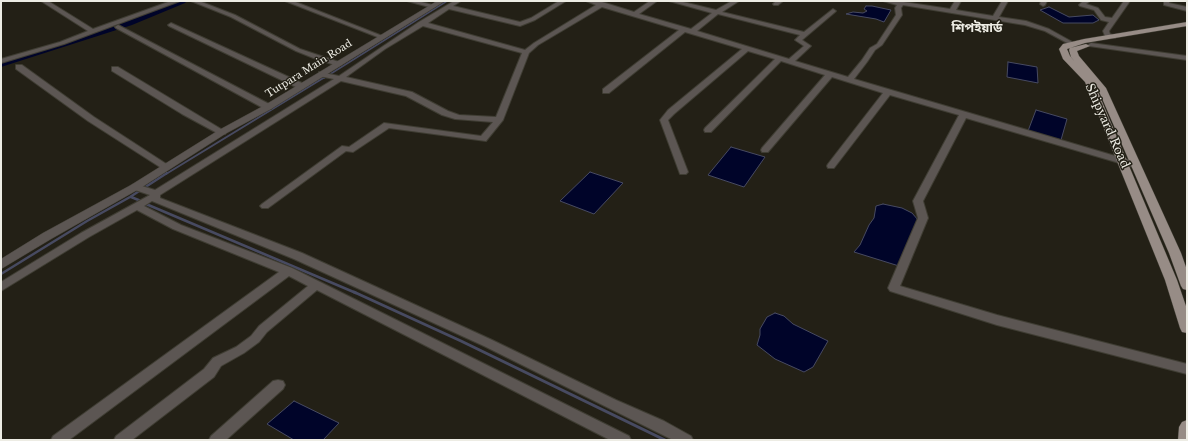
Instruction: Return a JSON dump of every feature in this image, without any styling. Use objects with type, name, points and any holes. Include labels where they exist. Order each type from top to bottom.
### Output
[{"type":"main road","points":[[1073,47],[1113,37],[1187,24]]},
{"type":"main road","points":[[1073,47],[1187,29]]},
{"type":"main road","name":"Shipyard Road","points":[[1187,286],[1136,164],[1102,88],[1075,56],[1073,47],[1063,48],[1064,53],[1089,81],[1171,280],[1187,328]]},
{"type":"main road","points":[[1186,440],[1187,427]]},
{"type":"street","points":[[44,1],[93,32]]},
{"type":"street","points":[[2,60],[93,32],[177,1]]},
{"type":"street","points":[[194,1],[233,16],[298,50],[318,58],[338,63]]},
{"type":"street","points":[[288,1],[382,37]]},
{"type":"street","points":[[410,1],[432,6]]},
{"type":"street","name":"Tutpara Main Road","points":[[1,265],[47,236],[135,186],[222,132],[268,107],[442,1]]},
{"type":"street","points":[[1,287],[85,235],[156,195],[339,78],[421,23],[458,1]]},
{"type":"street","points":[[448,7],[520,24],[563,1]]},
{"type":"street","points":[[590,1],[831,73],[888,92],[1136,164]]},
{"type":"street","points":[[634,15],[654,1]]},
{"type":"street","points":[[672,1],[804,34]]},
{"type":"street","points":[[692,32],[716,13],[736,1]]},
{"type":"street","points":[[886,1],[901,4],[923,4],[952,12],[995,18],[1040,27],[1073,47]]},
{"type":"street","points":[[952,12],[958,1]]},
{"type":"street","points":[[995,18],[1005,1]]},
{"type":"street","points":[[1087,1],[1082,5],[1096,9],[1103,18],[1112,20]]},
{"type":"street","points":[[1113,37],[1106,34],[1106,31],[1112,20],[1127,1]]},
{"type":"street","points":[[265,206],[345,148],[350,150],[387,125],[483,139],[499,120],[526,52],[536,44],[602,4]]},
{"type":"street","points":[[850,79],[865,61],[872,49],[879,45],[899,15],[898,8],[901,4]]},
{"type":"street","points":[[1166,5],[1187,9]]},
{"type":"street","points":[[791,61],[808,46],[798,40],[833,11]]},
{"type":"street","points":[[421,23],[526,52]]},
{"type":"street","points":[[171,25],[301,86]]},
{"type":"street","points":[[118,27],[268,107]]},
{"type":"street","points":[[606,91],[684,29]]},
{"type":"street","points":[[1091,45],[1187,58]]},
{"type":"street","points":[[683,172],[664,120],[671,112],[747,48]]},
{"type":"street","points":[[708,130],[780,58]]},
{"type":"street","points":[[19,67],[91,119],[166,167]]},
{"type":"street","points":[[115,69],[185,112],[222,132]]},
{"type":"street","points":[[765,150],[831,73]]},
{"type":"street","points":[[322,74],[409,94],[445,113],[458,117],[499,120]]},
{"type":"street","points":[[831,166],[888,92]]},
{"type":"street","points":[[964,114],[918,201],[923,218],[894,288],[997,320],[1187,369]]},
{"type":"street","points":[[135,186],[156,195]]},
{"type":"street","points":[[156,195],[155,199],[298,256],[481,340],[611,404],[659,425],[686,440]]},
{"type":"street","points":[[137,206],[177,227],[288,271],[624,440]]},
{"type":"street","points":[[58,440],[288,271]]},
{"type":"street","points":[[121,440],[209,373],[217,362],[240,350],[255,339],[263,329],[316,285]]},
{"type":"street","points":[[216,440],[278,385]]},
{"type":"water","points":[[866,6],[891,10],[884,22],[876,19],[846,14],[853,12],[863,13],[867,11],[864,9]]},
{"type":"water","points":[[1049,7],[1069,17],[1093,15],[1099,20],[1093,23],[1063,23],[1040,10]]},
{"type":"water","points":[[1008,62],[1037,67],[1038,83],[1007,77]]},
{"type":"water","points":[[1036,110],[1067,119],[1061,140],[1028,131]]},
{"type":"water","points":[[731,147],[765,157],[744,187],[708,175]]},
{"type":"water","points":[[590,172],[623,183],[594,214],[560,201]]},
{"type":"water","points":[[883,204],[902,208],[912,213],[918,220],[899,266],[854,252],[860,245],[869,225],[874,218],[876,206]]},
{"type":"water","points":[[775,313],[784,316],[793,324],[828,341],[813,367],[804,372],[775,359],[757,345],[760,329],[767,317]]},
{"type":"water","points":[[294,401],[339,423],[323,440],[294,440],[267,424]]},
{"type":"waterway","points":[[1,64],[128,23],[182,1]]},
{"type":"waterway","points":[[324,78],[447,1]]},
{"type":"waterway","points":[[166,174],[325,77]]},
{"type":"waterway","points":[[1,274],[87,221],[130,197],[167,173]]},
{"type":"waterway","points":[[131,197],[141,201]]},
{"type":"waterway","points":[[146,204],[356,293]]},
{"type":"waterway","points":[[354,292],[461,341],[665,440]]},
{"type":"district","name":"শিপইয়ার্ড","points":[[977,28]]}]
